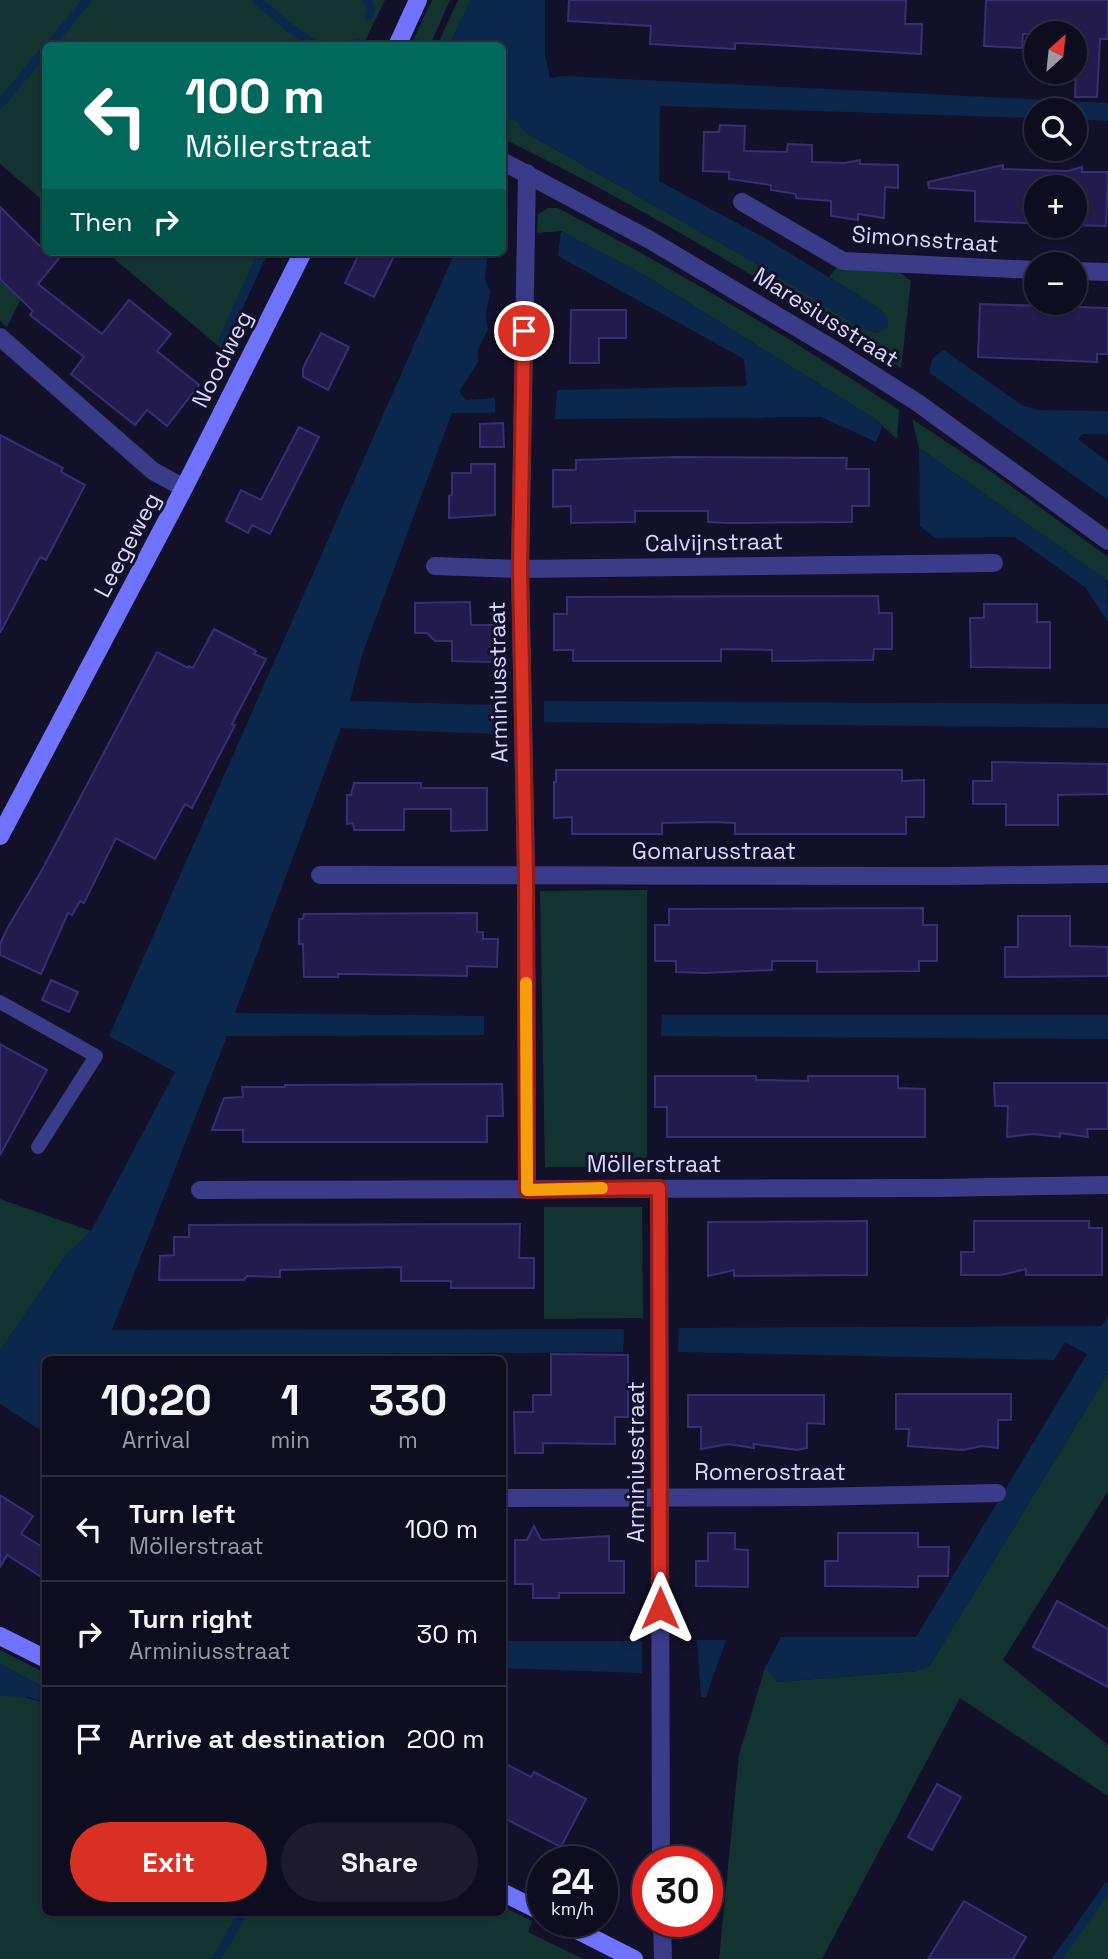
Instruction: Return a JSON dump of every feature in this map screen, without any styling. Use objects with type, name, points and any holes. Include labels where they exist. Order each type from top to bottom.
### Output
[{"type":"main road","points":[[399,42],[418,0]]},
{"type":"main road","name":"Noodweg","points":[[184,488],[301,256]]},
{"type":"main road","name":"Leegeweg","points":[[0,836],[184,488]]},
{"type":"main road","points":[[0,1636],[42,1658]]},
{"type":"main road","points":[[506,1894],[527,1904]]},
{"type":"main road","points":[[591,1937],[634,1959]]},
{"type":"street","name":"Maresiusstraat","points":[[506,163],[650,240],[918,402],[1108,541]]},
{"type":"street","name":"Arminiusstraat","points":[[527,173],[520,569],[526,875],[527,1190]]},
{"type":"street","name":"Simonsstraat","points":[[742,202],[843,261],[1024,269]]},
{"type":"street","points":[[1087,271],[1108,272]]},
{"type":"street","name":"Leegeweg","points":[[0,337],[153,471],[184,488]]},
{"type":"street","name":"Calvijnstraat","points":[[435,566],[520,569],[994,563]]},
{"type":"street","name":"Gomarusstraat","points":[[320,875],[1108,874]]},
{"type":"street","name":"Möllerstraat","points":[[200,1190],[1108,1185]]},
{"type":"street","name":"Arminiusstraat","points":[[659,1188],[662,1846]]},
{"type":"street","name":"Romerostraat","points":[[506,1498],[810,1497],[997,1493]]},
{"type":"street","points":[[662,1937],[663,1959]]},
{"type":"lane","points":[[0,1002],[96,1056],[38,1147]]},
{"type":"green space","points":[[0,0],[385,0],[364,42],[42,42],[42,199],[0,164]]},
{"type":"green space","points":[[432,0],[450,0],[431,42],[412,42]]},
{"type":"green space","points":[[458,0],[471,0],[450,42],[439,42]]},
{"type":"green space","points":[[506,118],[517,121],[525,132],[773,273],[858,326],[877,333],[887,327],[878,308],[829,277],[837,267],[899,272],[911,281],[901,368],[705,247],[506,140]]},
{"type":"green space","points":[[548,208],[558,208],[645,255],[774,330],[899,410],[897,439],[875,419],[644,275],[561,231],[537,233],[538,214]]},
{"type":"green space","points":[[111,256],[266,256],[223,350]]},
{"type":"green space","points":[[0,281],[21,299],[7,327],[0,321]]},
{"type":"green space","points":[[912,419],[993,473],[1108,557],[1108,581],[919,448]]},
{"type":"green space","points":[[647,890],[647,1167],[545,1167],[540,891]]},
{"type":"green space","points":[[0,1199],[91,1231],[65,1256],[0,1351]]},
{"type":"green space","points":[[544,1207],[642,1207],[643,1318],[544,1319]]},
{"type":"green space","points":[[1108,1373],[1108,1491],[1003,1660],[1108,1745],[1108,1796],[960,1698],[822,1959],[719,1959],[739,1755],[765,1668],[778,1682],[917,1671],[930,1665]]},
{"type":"green space","points":[[0,1650],[42,1671],[42,1686],[0,1664]]},
{"type":"green space","points":[[17,1695],[42,1702],[42,1916],[506,1916],[506,1908],[527,1918],[527,1937],[538,1937],[583,1959],[0,1959],[0,1696]]},
{"type":"green space","points":[[1108,1893],[1108,1959],[1062,1959]]},
{"type":"water","points":[[471,0],[545,0],[545,55],[550,78],[563,76],[1024,99],[1024,118],[660,106],[659,181],[765,238],[879,308],[889,318],[887,328],[877,333],[858,326],[773,273],[525,132],[517,121],[506,118],[506,42],[450,42]]},
{"type":"water","points":[[1087,102],[1108,103],[1108,121],[1087,120]]},
{"type":"water","points":[[561,231],[644,275],[875,419],[883,425],[876,442],[821,417],[555,419],[557,390],[747,386],[744,359],[558,256]]},
{"type":"water","points":[[453,256],[488,256],[485,279],[490,291],[486,315],[488,329],[478,350],[478,362],[460,390],[466,400],[495,398],[495,413],[452,413],[362,655],[350,701],[496,705],[496,734],[341,728],[235,1013],[484,1016],[484,1035],[227,1036],[112,1330],[624,1329],[623,1352],[42,1356],[42,1431],[0,1404],[0,1351],[65,1256],[91,1231],[175,1072],[109,1036]]},
{"type":"water","points":[[944,350],[1023,406],[1040,410],[1108,411],[1108,434],[1082,434],[1078,439],[1108,462],[1108,500],[930,373],[933,359]]},
{"type":"water","points":[[919,448],[1107,580],[1108,622],[1085,587],[1015,537],[935,538],[920,526]]},
{"type":"water","points":[[544,701],[1108,704],[1108,728],[544,722]]},
{"type":"water","points":[[662,1015],[1108,1015],[1108,1039],[661,1036]]},
{"type":"water","points":[[1108,1317],[1108,1373],[930,1665],[917,1671],[777,1682],[765,1668],[781,1637],[916,1637],[1087,1354],[1065,1342],[1054,1360],[678,1352],[679,1328],[1102,1326]]},
{"type":"water","points":[[697,1640],[726,1640],[706,1697],[701,1697]]},
{"type":"water","points":[[506,1641],[642,1641],[642,1673],[506,1668]]},
{"type":"water","points":[[0,1664],[42,1686],[42,1702],[29,1697],[0,1696]]},
{"type":"building","points":[[569,0],[906,0],[905,24],[922,24],[921,54],[735,43],[735,49],[650,44],[651,26],[568,21]]},
{"type":"building","points":[[986,0],[1108,0],[1108,39],[1100,39],[1097,97],[1075,97],[1075,84],[1087,84],[1087,21],[1024,21],[1022,48],[984,46]]},
{"type":"building","points":[[720,125],[745,126],[744,151],[787,152],[788,144],[812,145],[812,162],[845,163],[860,160],[860,164],[898,165],[898,188],[885,187],[884,218],[858,214],[858,220],[831,216],[831,201],[796,198],[796,194],[771,190],[771,185],[729,179],[729,172],[703,171],[704,132],[719,132]]},
{"type":"building","points":[[1003,165],[1003,169],[1067,171],[1082,167],[1082,172],[1108,172],[1106,226],[1087,225],[1087,175],[1024,175],[1024,223],[975,221],[975,191],[929,188],[928,182]]},
{"type":"building","points":[[0,207],[42,248],[42,256],[61,256],[38,284],[102,334],[129,300],[171,334],[157,351],[199,385],[167,426],[147,410],[135,425],[71,374],[84,357],[30,315],[33,311],[0,279]]},
{"type":"building","points":[[358,256],[394,256],[374,297],[345,283]]},
{"type":"building","points":[[980,304],[1024,305],[1024,315],[1087,315],[1087,307],[1108,308],[1108,354],[1097,354],[1097,362],[978,357]]},
{"type":"building","points":[[571,310],[626,310],[626,338],[599,338],[599,363],[570,363]]},
{"type":"building","points":[[321,333],[349,347],[328,390],[303,377],[303,368]]},
{"type":"building","points":[[503,423],[504,447],[480,447],[480,424]]},
{"type":"building","points":[[299,427],[319,437],[270,534],[252,525],[248,533],[226,521],[241,490],[261,500]]},
{"type":"building","points":[[0,435],[63,468],[61,472],[85,485],[46,560],[40,557],[0,633]]},
{"type":"building","points":[[676,457],[847,458],[846,469],[869,469],[869,506],[852,506],[852,522],[728,523],[708,522],[708,511],[635,511],[635,522],[571,523],[571,506],[553,507],[553,470],[576,470],[576,460]]},
{"type":"building","points":[[471,464],[495,464],[495,515],[449,518],[452,473],[471,473]]},
{"type":"building","points":[[878,596],[879,613],[892,613],[892,649],[874,649],[873,660],[772,661],[772,650],[721,649],[721,661],[573,661],[573,650],[554,650],[554,614],[567,614],[567,597]]},
{"type":"building","points":[[470,602],[471,625],[493,625],[493,662],[452,661],[452,641],[435,641],[427,633],[415,633],[415,603]]},
{"type":"building","points":[[984,604],[1037,604],[1037,622],[1050,622],[1050,668],[971,667],[970,618],[984,618]]},
{"type":"building","points":[[214,629],[266,659],[192,808],[185,804],[155,859],[116,838],[84,903],[80,901],[72,915],[68,913],[41,974],[0,955],[0,944],[8,927],[42,870],[157,652],[193,668]]},
{"type":"building","points":[[992,762],[1108,764],[1108,794],[1058,795],[1058,825],[1006,825],[1006,804],[973,804],[973,781],[992,781]]},
{"type":"building","points":[[556,770],[902,770],[902,781],[924,780],[924,817],[906,817],[906,834],[735,834],[735,823],[710,822],[662,823],[662,834],[572,834],[572,817],[554,818]]},
{"type":"building","points":[[354,783],[421,783],[421,788],[487,788],[487,830],[451,831],[451,809],[404,809],[404,830],[354,830],[353,823],[347,824],[347,795],[351,795]]},
{"type":"building","points":[[923,908],[923,925],[937,925],[937,961],[919,961],[919,971],[817,972],[817,961],[772,961],[772,970],[676,972],[676,961],[655,961],[655,925],[669,925],[669,909]]},
{"type":"building","points":[[477,913],[477,932],[483,932],[483,939],[498,939],[497,967],[467,966],[467,976],[338,974],[338,977],[304,977],[303,944],[299,944],[299,919],[303,919],[304,914]]},
{"type":"building","points":[[1018,916],[1070,916],[1070,946],[1108,947],[1108,976],[1005,977],[1005,947],[1018,947]]},
{"type":"building","points":[[51,980],[78,992],[69,1012],[42,1000]]},
{"type":"building","points":[[0,1044],[47,1070],[0,1155]]},
{"type":"building","points":[[655,1076],[756,1076],[756,1080],[808,1081],[808,1076],[898,1076],[898,1088],[925,1089],[925,1137],[667,1137],[667,1107],[655,1107]]},
{"type":"building","points":[[994,1083],[1108,1083],[1108,1129],[1087,1129],[1088,1137],[1060,1133],[1060,1137],[1033,1134],[1007,1137],[1008,1106],[995,1106]]},
{"type":"building","points":[[502,1084],[503,1116],[487,1116],[487,1142],[243,1142],[243,1130],[212,1130],[224,1098],[243,1097],[242,1087]]},
{"type":"building","points":[[867,1221],[867,1275],[734,1276],[734,1270],[708,1276],[708,1222]]},
{"type":"building","points":[[974,1221],[1089,1221],[1089,1228],[1102,1228],[1102,1275],[1026,1275],[1026,1269],[1001,1275],[961,1275],[961,1252],[974,1252]]},
{"type":"building","points":[[520,1224],[519,1258],[534,1258],[534,1288],[451,1288],[451,1281],[401,1281],[401,1267],[280,1270],[280,1277],[247,1276],[244,1280],[159,1280],[160,1256],[174,1255],[174,1237],[189,1237],[189,1225]]},
{"type":"building","points":[[551,1354],[628,1355],[628,1417],[615,1417],[615,1444],[543,1443],[543,1453],[515,1453],[514,1412],[533,1412],[533,1395],[551,1395]]},
{"type":"building","points":[[896,1394],[1011,1394],[1011,1420],[998,1420],[998,1448],[982,1446],[963,1450],[908,1446],[909,1429],[896,1429]]},
{"type":"building","points":[[688,1395],[824,1395],[824,1424],[807,1423],[807,1448],[797,1450],[754,1444],[754,1448],[728,1444],[701,1449],[701,1427],[688,1427]]},
{"type":"building","points":[[0,1495],[33,1516],[21,1534],[42,1547],[42,1577],[7,1555],[0,1567]]},
{"type":"building","points":[[534,1526],[541,1540],[609,1536],[609,1561],[624,1561],[624,1593],[559,1593],[559,1598],[533,1598],[533,1584],[515,1584],[515,1540],[527,1540]]},
{"type":"building","points":[[708,1533],[735,1533],[735,1549],[748,1550],[748,1587],[696,1586],[696,1561],[708,1561]]},
{"type":"building","points":[[838,1533],[918,1533],[918,1547],[949,1547],[948,1576],[918,1576],[918,1587],[825,1586],[825,1561],[838,1561]]},
{"type":"building","points":[[1057,1601],[1108,1629],[1108,1687],[1033,1647]]},
{"type":"building","points":[[506,1764],[531,1777],[534,1772],[586,1799],[562,1846],[559,1846],[506,1819]]},
{"type":"building","points":[[937,1784],[961,1797],[932,1850],[908,1837]]},
{"type":"building","points":[[964,1901],[1026,1937],[1013,1959],[928,1959]]},
{"type":"waterway","points":[[52,42],[87,0]]},
{"type":"waterway","points":[[257,0],[310,42]]},
{"type":"waterway","points":[[367,0],[371,9],[369,15]]},
{"type":"waterway","points":[[0,104],[42,54]]},
{"type":"waterway","points":[[223,340],[261,256]]},
{"type":"waterway","points":[[1057,1959],[1108,1887]]},
{"type":"waterway","points":[[216,1959],[241,1916]]},
{"type":"slow traffic","points":[[526,983],[527,1190],[602,1188]]},
{"type":"route","points":[[524,331],[520,569],[526,875],[527,1190],[659,1188],[660,1608]]}]
